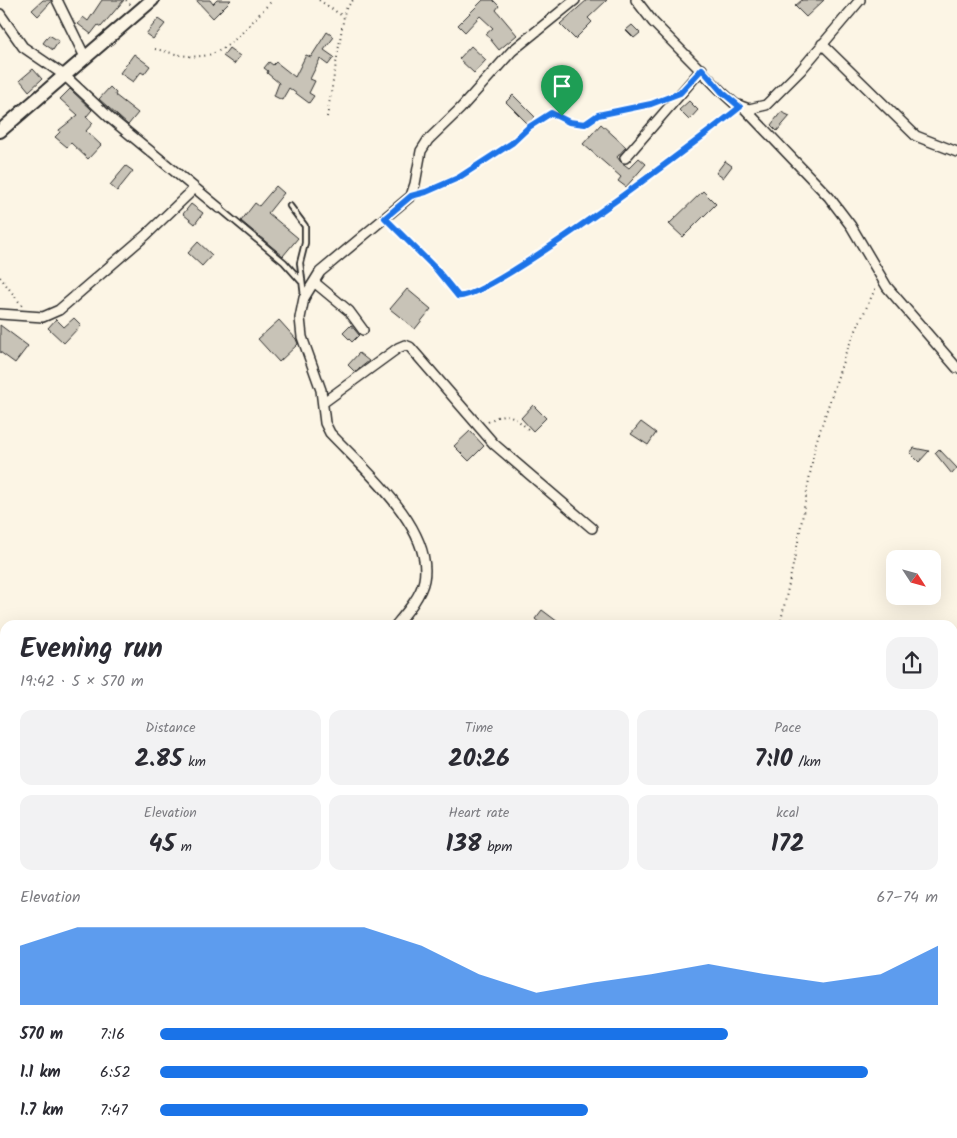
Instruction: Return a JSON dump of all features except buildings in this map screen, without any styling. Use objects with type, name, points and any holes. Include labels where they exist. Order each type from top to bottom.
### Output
[{"type":"street","points":[[57,0],[86,57]]},
{"type":"street","points":[[0,130],[152,0]]},
{"type":"street","points":[[400,620],[424,582],[423,553],[413,528],[380,486],[330,433],[324,423],[324,402],[302,337],[300,318],[304,298],[320,272],[411,196],[421,151],[428,140],[460,109],[512,51],[575,0]]},
{"type":"street","points":[[636,0],[653,22],[702,69],[722,92],[742,108],[829,197],[851,226],[898,301],[957,368]]},
{"type":"street","points":[[742,108],[758,108],[766,105],[860,0]]},
{"type":"street","points":[[0,14],[23,47],[64,75],[110,118],[219,208]]},
{"type":"street","points":[[822,44],[916,136],[957,152]]},
{"type":"street","points":[[625,158],[702,69]]},
{"type":"street","points":[[0,314],[43,317],[59,310],[146,235],[195,188]]},
{"type":"street","points":[[314,282],[348,311],[363,330]]},
{"type":"street","points":[[324,402],[398,348],[405,345],[412,348],[480,428],[509,458],[592,528]]},
{"type":"lane","points":[[290,206],[305,226],[305,243],[300,263],[304,298]]},
{"type":"lane","points":[[219,208],[284,262],[301,281]]},
{"type":"path","points":[[155,49],[188,56],[211,54],[230,42],[273,0]]},
{"type":"path","points":[[319,0],[344,17]]},
{"type":"path","points":[[326,117],[345,10],[353,0]]},
{"type":"path","points":[[411,196],[426,192],[458,178],[512,143],[529,127],[551,113],[569,122],[585,124],[598,115],[651,104],[680,93]]},
{"type":"path","points":[[385,218],[436,269],[458,296],[463,297],[493,282],[587,221],[742,108]]},
{"type":"path","points":[[781,620],[815,446],[846,352],[881,276]]},
{"type":"path","points":[[0,277],[31,316]]},
{"type":"path","points":[[480,428],[500,416],[508,414],[529,430]]},
{"type":"route","points":[[702,69],[734,104],[740,107],[674,159],[526,262],[470,295],[458,296],[436,269],[385,218],[411,196],[426,192],[458,178],[512,143],[542,118],[551,113],[562,116],[569,122],[585,124],[598,115],[662,101],[680,93],[702,69]]}]
